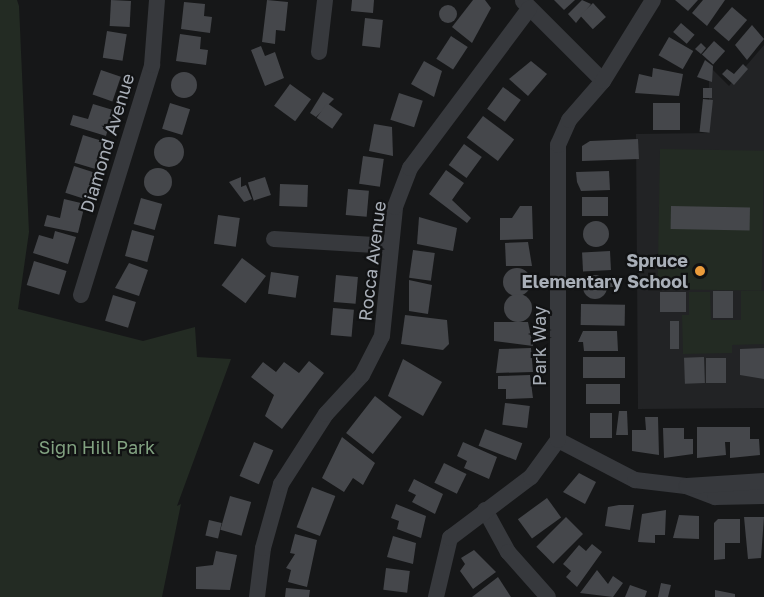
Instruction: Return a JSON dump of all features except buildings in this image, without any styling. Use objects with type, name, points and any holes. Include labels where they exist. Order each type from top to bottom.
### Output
[{"type":"street","name":"Diamond Avenue","points":[[81,295],[152,65],[157,0]]},
{"type":"street","points":[[319,52],[325,0]]},
{"type":"street","name":"Park Way","points":[[558,440],[558,145],[569,120],[603,81],[653,0]]},
{"type":"street","points":[[525,4],[603,81]]},
{"type":"street","name":"Rocca Avenue","points":[[257,597],[263,548],[281,484],[326,414],[362,375],[382,336],[395,207],[410,168],[525,4]]},
{"type":"street","points":[[274,239],[391,246]]},
{"type":"street","points":[[436,597],[450,538],[531,477],[558,440],[635,480],[686,486],[764,481]]},
{"type":"street","points":[[686,486],[715,497],[764,496]]},
{"type":"street","points":[[485,510],[508,552],[548,597]]},
{"type":"shaded area","name":"Spruce Elementary School","points":[[764,45],[764,408],[638,409],[636,134],[709,133],[709,66],[729,86]]},
{"type":"green space","name":"Sign Hill Park","points":[[0,0],[17,0],[19,6],[29,232],[18,309],[143,341],[195,327],[197,357],[231,359],[177,506],[181,504],[162,597],[0,597]]},
{"type":"green space","points":[[660,149],[764,151],[762,291],[658,289]]},
{"type":"green space","points":[[741,291],[764,291],[764,344],[732,345],[732,353],[683,354],[682,315],[689,315],[689,292],[710,292],[711,320],[741,320]]},
{"type":"place","name":"Spruce Elementary School","points":[[700,271]]}]
